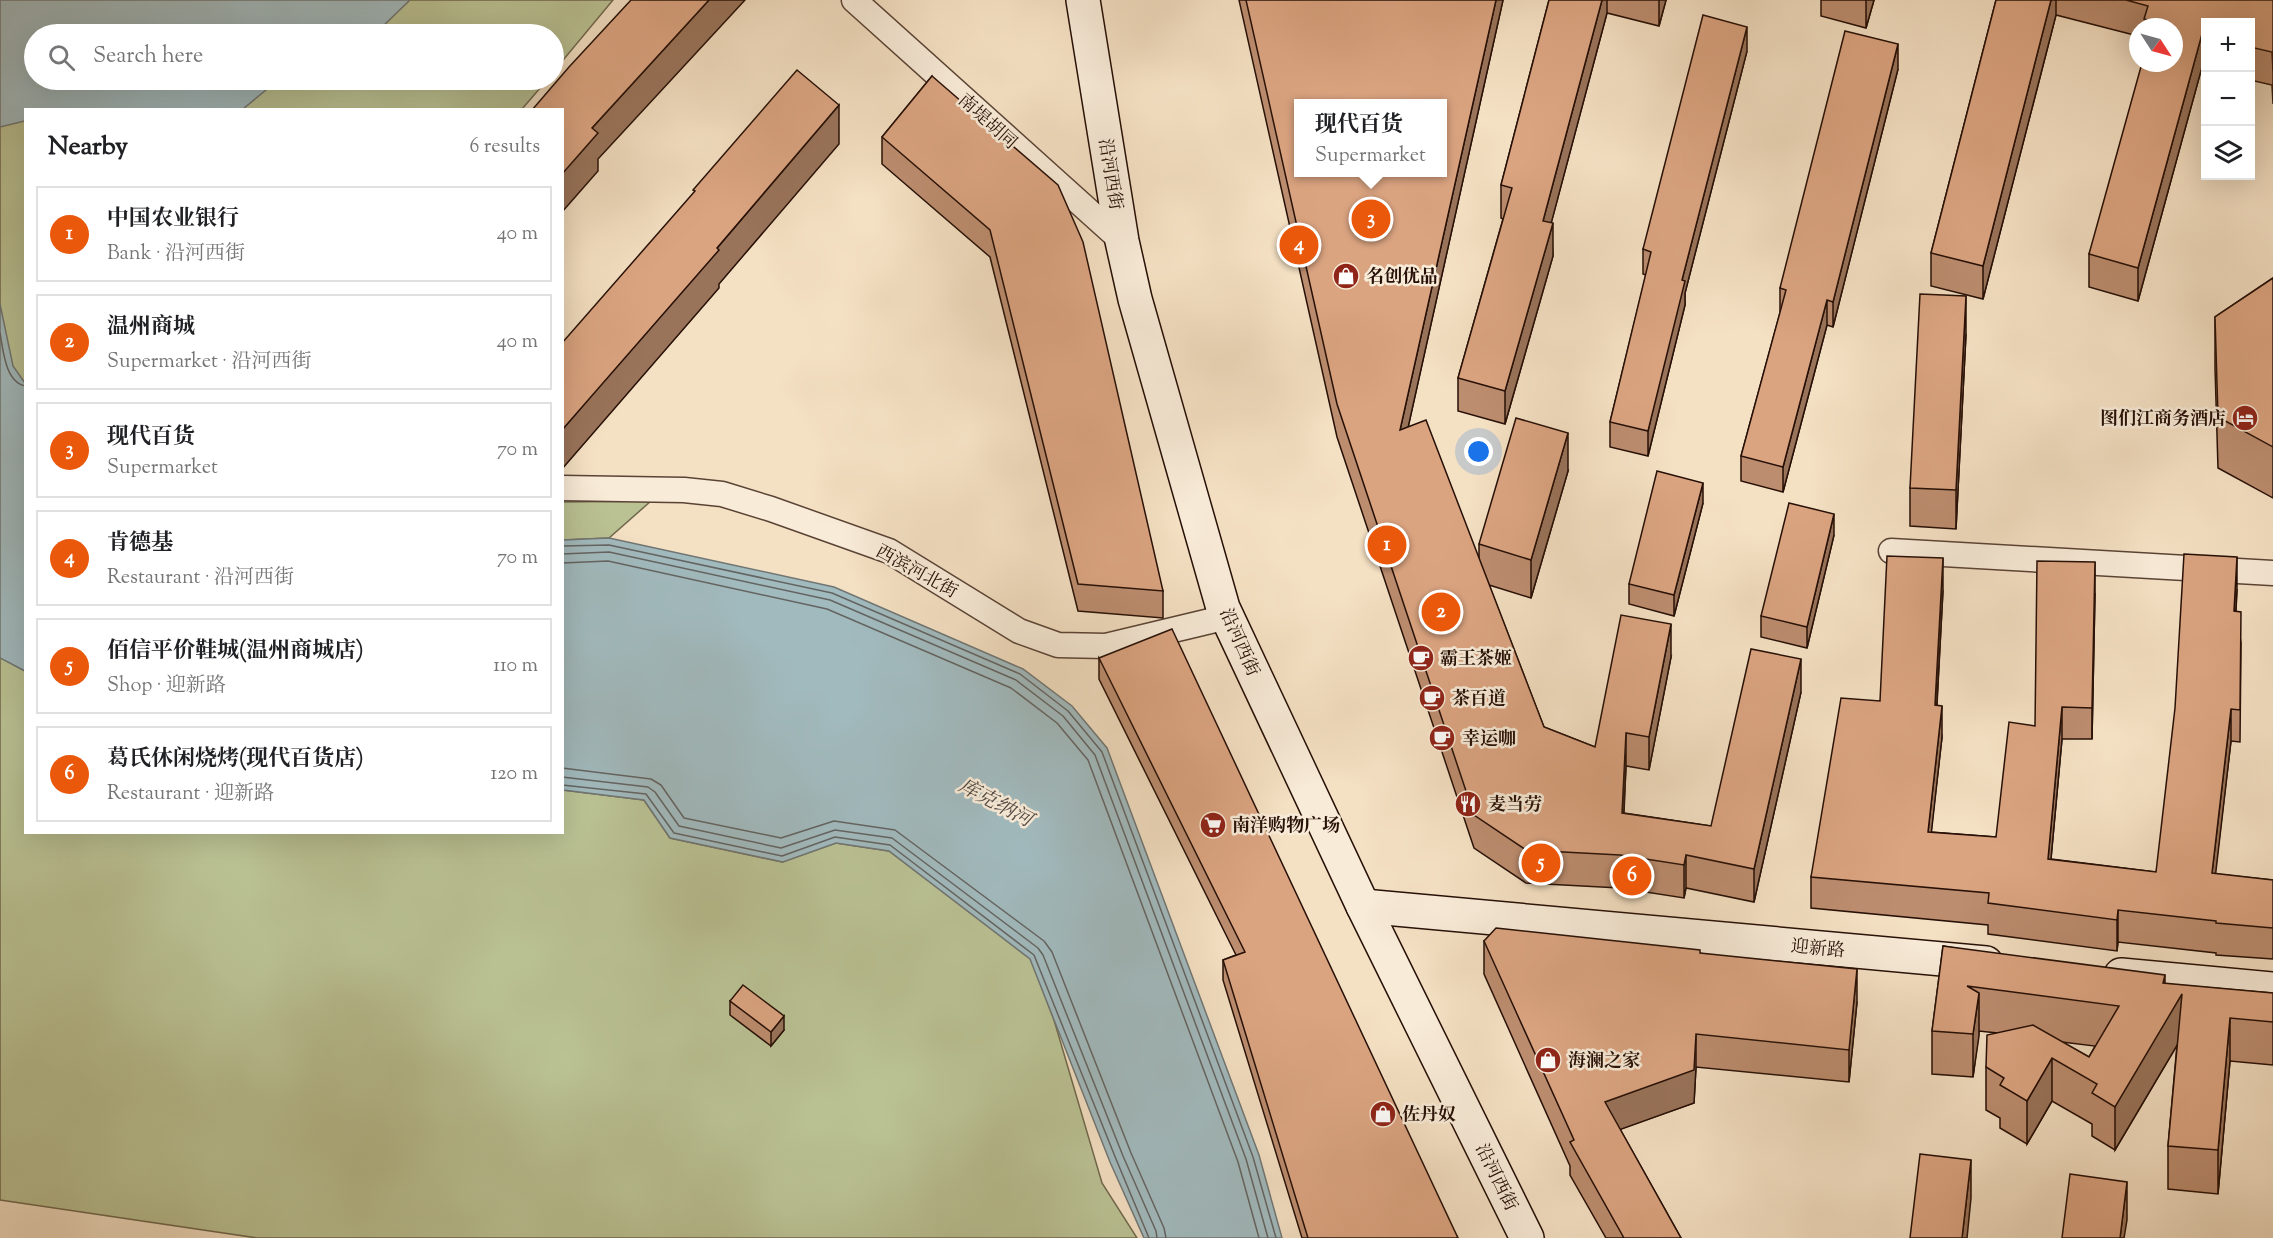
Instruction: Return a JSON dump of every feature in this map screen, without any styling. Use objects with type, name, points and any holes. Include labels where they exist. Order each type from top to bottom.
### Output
[{"type":"main road","name":"沿河西街","points":[[1083,0],[1122,241],[1138,311],[1227,617],[1363,906],[1527,1238]]},
{"type":"main road","name":"迎新路","points":[[1363,906],[2013,966]]},
{"type":"main road","points":[[2096,973],[2273,989]]},
{"type":"street","name":"南堤胡同","points":[[854,0],[1122,241]]},
{"type":"street","name":"西滨河北街","points":[[564,488],[684,490],[722,494],[761,506],[889,551],[1019,631],[1058,645],[1106,646],[1227,617]]},
{"type":"street","points":[[1891,551],[2273,573]]},
{"type":"green space","points":[[0,0],[613,0],[564,59],[564,24],[24,24],[24,90],[538,90],[523,108],[24,108],[24,444],[0,442]]},
{"type":"green space","points":[[651,501],[609,538],[564,540],[564,502]]},
{"type":"green space","points":[[0,657],[24,670],[24,834],[564,834],[564,790],[644,800],[670,838],[782,862],[836,843],[889,851],[1031,959],[1054,1020],[1102,1183],[1137,1238],[257,1238],[0,1200]]},
{"type":"water","points":[[0,0],[410,0],[385,24],[24,24],[24,90],[266,90],[244,108],[24,108],[24,121],[0,127]]},
{"type":"water","points":[[0,304],[13,366],[24,382],[24,670],[0,658]]},
{"type":"water","name":"库克纳河","points":[[609,538],[834,587],[1023,669],[1072,706],[1107,748],[1259,1155],[1282,1238],[1144,1238],[1110,1162],[1030,959],[889,851],[836,843],[783,862],[670,838],[644,800],[564,790],[564,540]]},
{"type":"building","points":[[631,0],[709,0],[592,128],[598,133],[564,172],[564,108],[534,108],[549,90],[564,90],[564,73]]},
{"type":"building","points":[[1246,0],[1496,0],[1400,430],[1426,420],[1544,727],[1595,747],[1621,615],[1671,624],[1649,737],[1626,733],[1622,813],[1711,826],[1751,649],[1801,659],[1754,869],[1686,855],[1684,865],[1620,855],[1526,850],[1474,815],[1337,404]]},
{"type":"building","points":[[1549,0],[1602,0],[1543,221],[1553,223],[1505,391],[1458,378],[1512,188],[1501,185]]},
{"type":"building","points":[[1996,0],[2051,0],[1983,266],[1931,253]]},
{"type":"building","points":[[2126,0],[2273,0],[2273,71],[2272,52],[2255,48],[2255,18],[2201,18],[2201,38],[2138,268],[2089,254],[2140,72],[2183,72],[2183,18],[2144,18],[2148,6]]},
{"type":"building","points":[[1703,15],[1747,27],[1682,280],[1685,281],[1648,431],[1610,422],[1651,252],[1643,249]]},
{"type":"building","points":[[1845,31],[1898,44],[1833,302],[1827,300],[1783,467],[1741,456],[1786,290],[1780,288]]},
{"type":"building","points":[[797,70],[839,105],[717,248],[719,250],[564,428],[564,341],[695,191],[693,190]]},
{"type":"building","points":[[932,76],[1058,185],[1083,242],[1163,591],[1078,584],[990,230],[882,137]]},
{"type":"building","name":"图们江商务酒店","points":[[2273,278],[2273,447],[2218,417],[2215,317]]},
{"type":"building","points":[[1920,294],[1966,296],[1956,490],[1910,488]]},
{"type":"building","points":[[1516,418],[1568,433],[1531,560],[1479,544]]},
{"type":"building","points":[[1657,471],[1703,483],[1674,595],[1629,584]]},
{"type":"building","points":[[1789,503],[1834,514],[1807,627],[1761,616]]},
{"type":"building","points":[[2184,554],[2237,557],[2234,611],[2241,612],[2240,710],[2231,709],[2212,873],[2273,880],[2273,928],[2118,910],[2117,920],[1988,903],[1989,893],[1811,877],[1841,698],[1880,701],[1887,556],[1943,558],[1935,705],[1942,706],[1928,832],[1996,837],[2009,722],[2035,726],[2037,561],[2095,562],[2092,708],[2062,707],[2048,859],[2156,872],[2175,708]]},
{"type":"building","name":"南洋购物广场","points":[[1172,629],[1458,1238],[1308,1238],[1223,960],[1245,952],[1099,658]]},
{"type":"building","points":[[1496,928],[1700,950],[1700,953],[1857,969],[1849,1050],[1696,1034],[1694,1070],[1605,1102],[1681,1238],[1624,1238],[1570,1142],[1574,1140],[1484,941]]},
{"type":"building","points":[[1943,946],[2165,975],[2163,983],[2273,993],[2273,1022],[2230,1018],[2218,1150],[2168,1146],[2182,994],[2115,1107],[2092,1093],[2097,1084],[2052,1058],[2027,1101],[2000,1085],[2004,1078],[1986,1067],[1987,1035],[2033,1025],[2089,1057],[2119,1006],[1967,986],[1979,993],[1973,1034],[1932,1031]]},
{"type":"building","points":[[743,985],[784,1016],[771,1032],[730,1001]]},
{"type":"building","points":[[1920,1154],[1971,1160],[1962,1238],[1910,1238]]},
{"type":"building","points":[[2070,1174],[2127,1182],[2120,1238],[2062,1238]]},
{"type":"place","name":"现代百货","points":[[1371,219]]},
{"type":"place","name":"肯德基","points":[[1299,245]]},
{"type":"place","name":"名创优品","points":[[1346,276]]},
{"type":"place","name":"图们江商务酒店","points":[[2245,418]]},
{"type":"place","name":"中国农业银行","points":[[1387,545]]},
{"type":"place","name":"温州商城","points":[[1441,612]]},
{"type":"place","name":"霸王茶姬","points":[[1421,658]]},
{"type":"place","name":"茶百道","points":[[1432,698]]},
{"type":"place","name":"幸运咖","points":[[1442,738]]},
{"type":"place","name":"麦当劳","points":[[1468,804]]},
{"type":"place","name":"南洋购物广场","points":[[1213,825]]},
{"type":"place","name":"佰信平价鞋城(温州商城店)","points":[[1541,863]]},
{"type":"place","name":"葛氏休闲烧烤(现代百货店)","points":[[1632,876]]},
{"type":"place","name":"海澜之家","points":[[1548,1060]]},
{"type":"place","name":"佐丹奴","points":[[1383,1114]]}]
